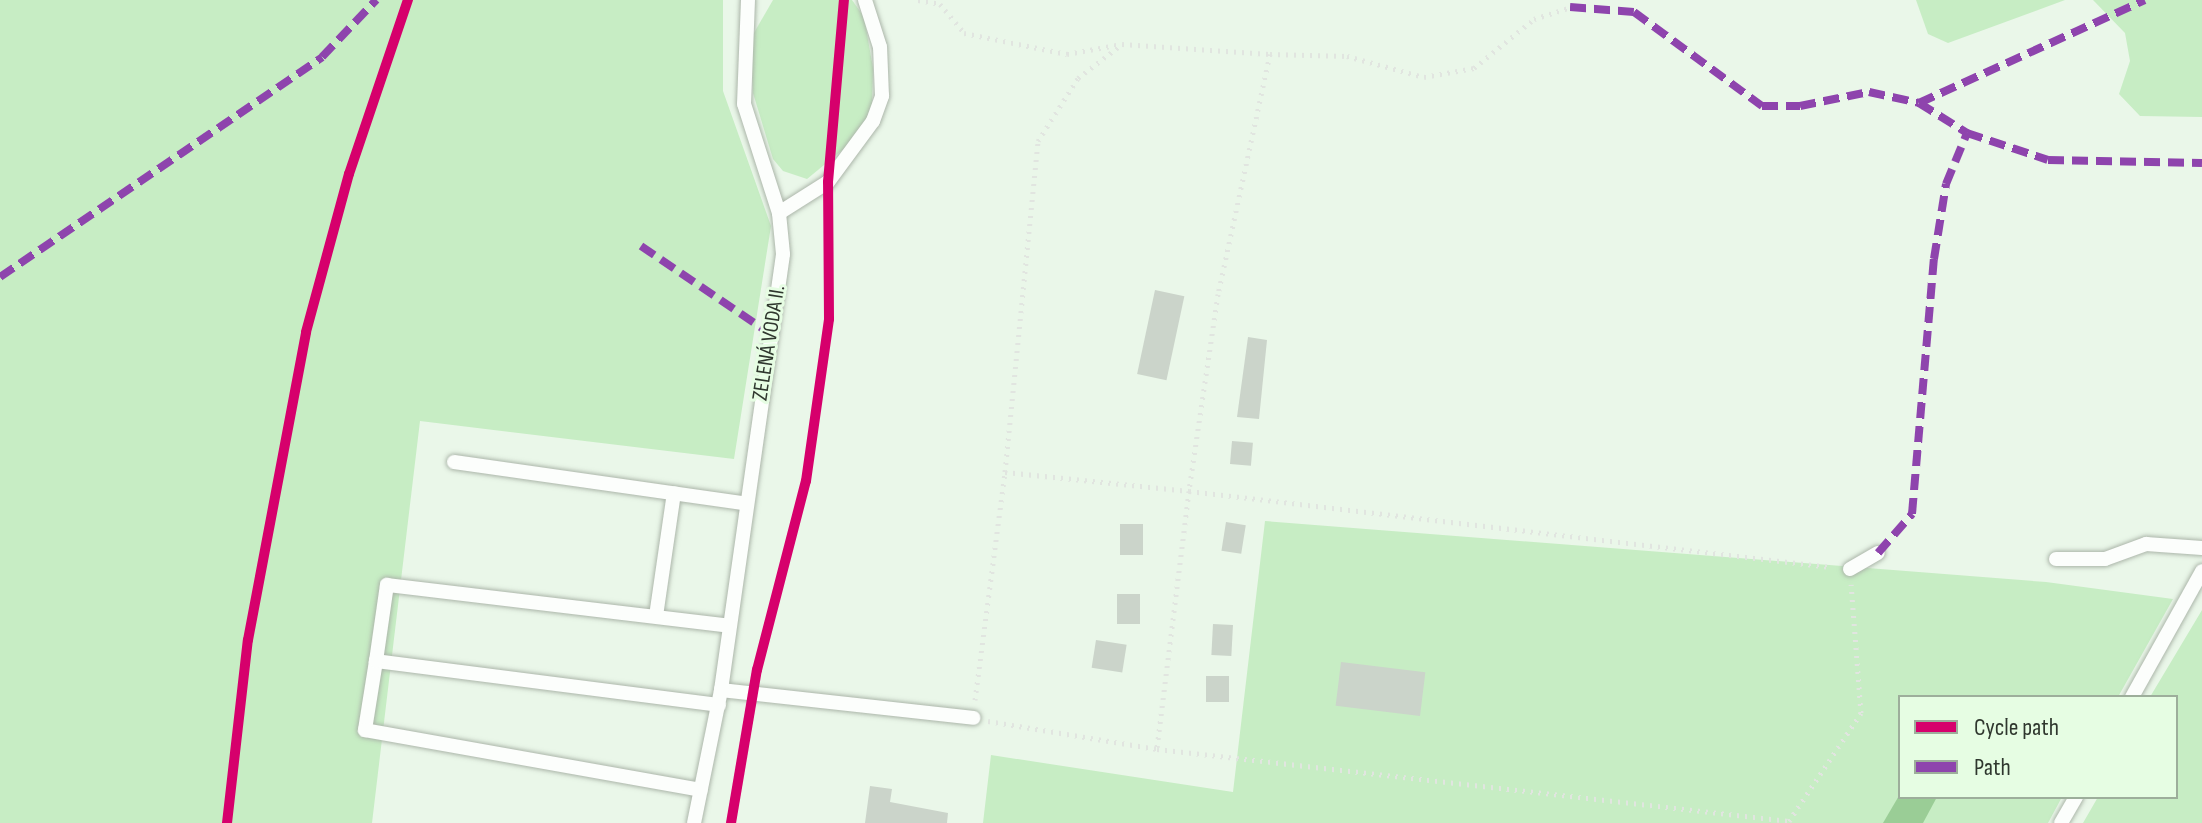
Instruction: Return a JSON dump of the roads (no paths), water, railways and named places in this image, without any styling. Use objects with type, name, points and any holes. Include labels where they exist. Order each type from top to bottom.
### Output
[{"type":"lane","name":"ZELENÁ VODA II.","points":[[694,823],[719,705],[743,503],[783,254],[779,213],[744,104],[748,0]]},
{"type":"lane","points":[[779,213],[828,182],[873,121],[882,96],[880,47],[865,0]]},
{"type":"lane","points":[[454,462],[743,503]]},
{"type":"lane","points":[[656,616],[674,493]]},
{"type":"lane","points":[[2056,559],[2105,559],[2146,544],[2202,548]]},
{"type":"lane","points":[[1850,569],[1878,553]]},
{"type":"lane","points":[[2133,695],[2202,571]]},
{"type":"lane","points":[[701,790],[365,730],[387,585],[729,626]]},
{"type":"lane","points":[[376,661],[719,705]]},
{"type":"lane","points":[[721,690],[973,718]]},
{"type":"lane","points":[[2061,823],[2075,799]]}]
